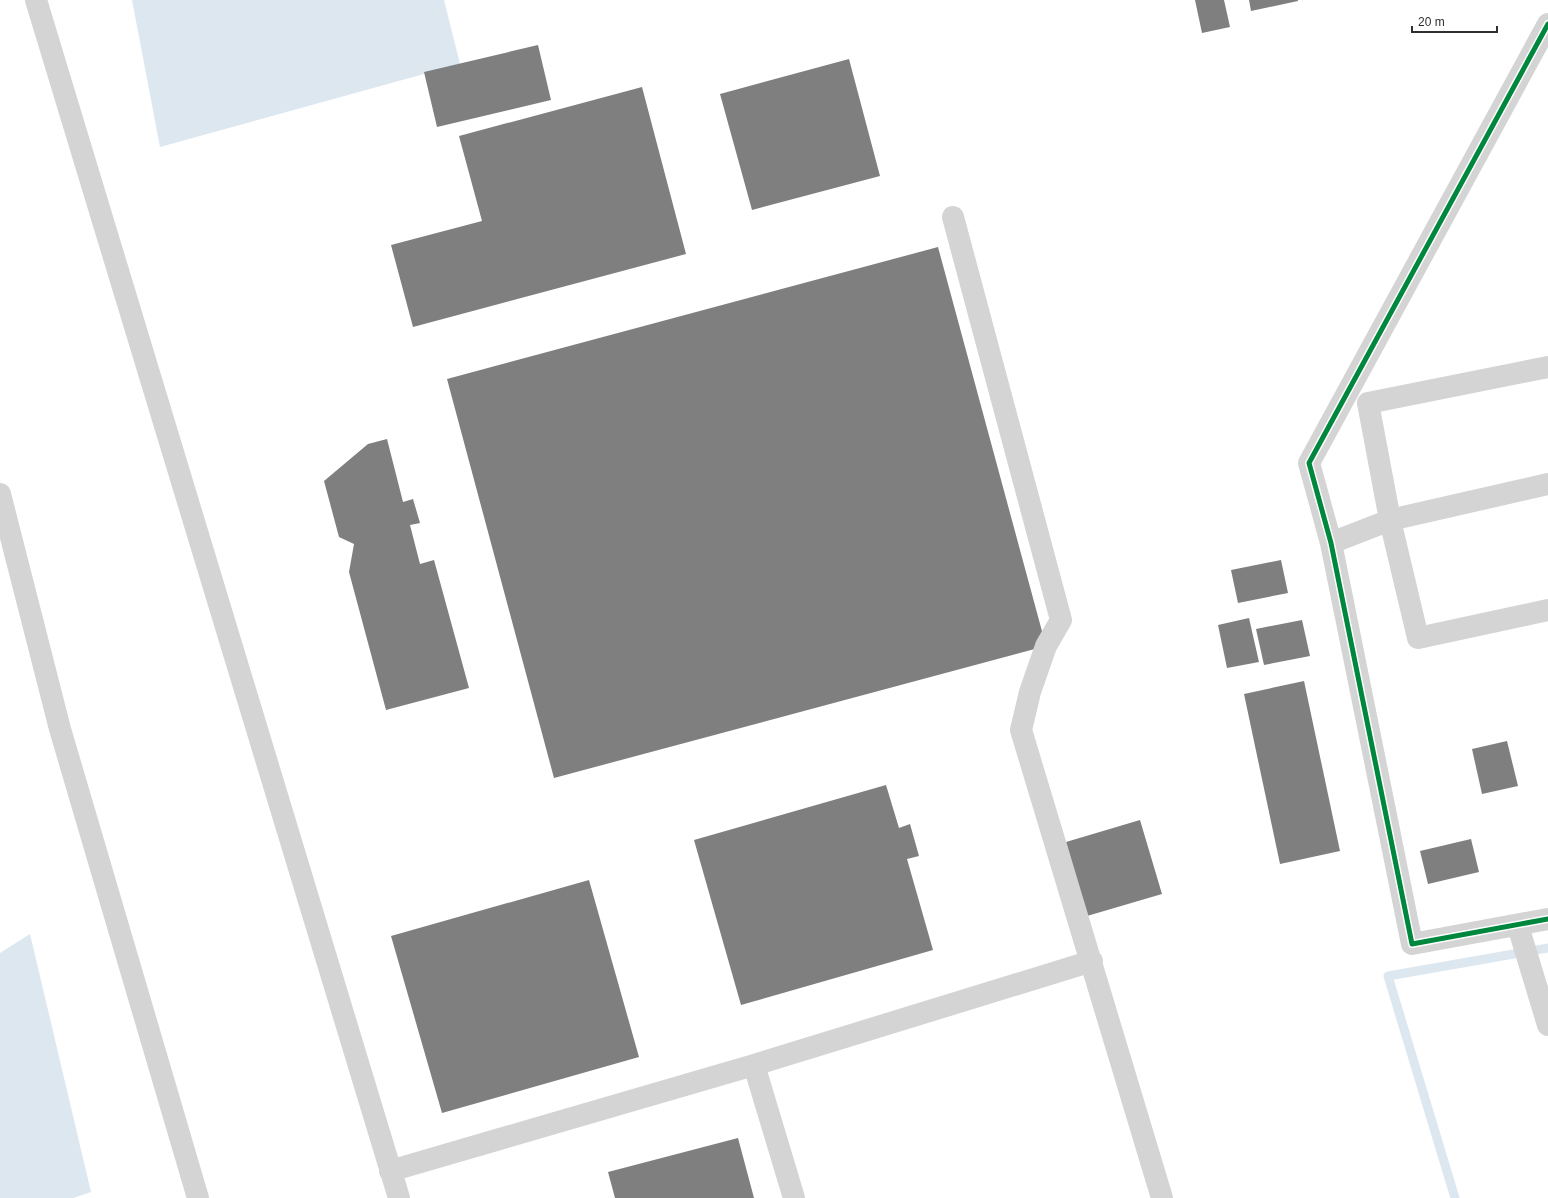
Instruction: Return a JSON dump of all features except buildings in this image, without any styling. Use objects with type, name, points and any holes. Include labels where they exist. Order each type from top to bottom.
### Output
[{"type":"street","points":[[36,0],[399,1198]]},
{"type":"street","points":[[1548,24],[1309,463],[1331,543],[1412,944],[1548,920]]},
{"type":"street","points":[[953,217],[1060,620],[1046,646],[1030,692],[1021,730],[1092,960],[1162,1198]]},
{"type":"street","points":[[1548,368],[1368,403],[1390,520],[1418,638],[1548,610]]},
{"type":"street","points":[[1331,543],[1390,520],[1548,484]]},
{"type":"street","points":[[0,494],[60,729],[198,1198]]},
{"type":"street","points":[[1518,926],[1548,1025]]},
{"type":"street","points":[[390,1171],[754,1065],[1092,960]]},
{"type":"street","points":[[754,1065],[794,1198]]},
{"type":"shaded area","points":[[132,0],[444,0],[460,64],[160,147]]},
{"type":"shaded area","points":[[30,934],[91,1192],[73,1198],[0,1198],[0,953]]},
{"type":"waterway","points":[[1455,1198],[1388,976],[1548,948]]},
{"type":"cycle path","points":[[1548,24],[1309,463],[1331,543],[1412,944],[1548,919]]}]
